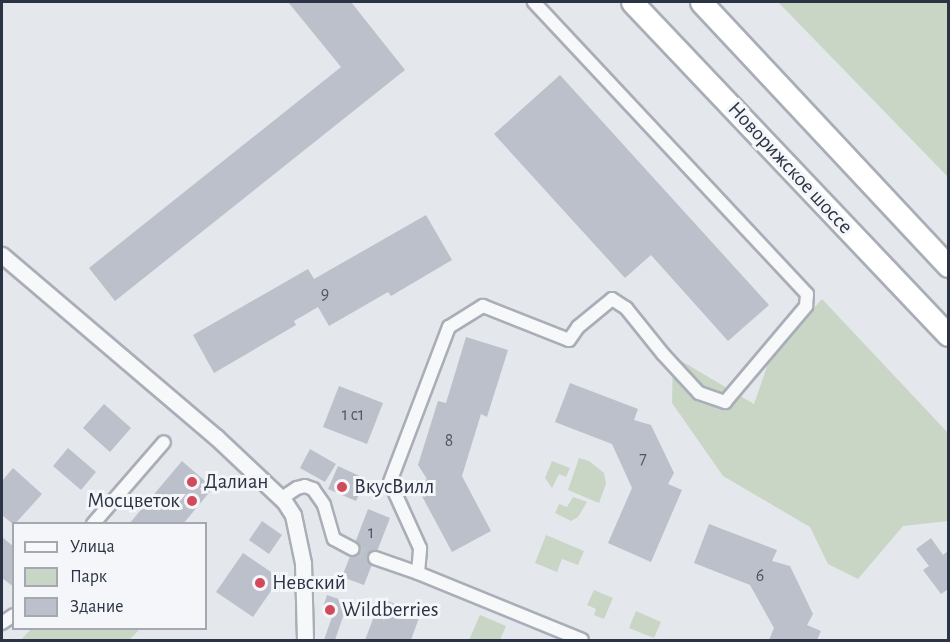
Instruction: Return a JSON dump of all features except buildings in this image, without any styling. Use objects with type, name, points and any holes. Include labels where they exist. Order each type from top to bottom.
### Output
[{"type":"highway","points":[[701,2],[948,266]]},
{"type":"highway","name":"Новорижское шоссе","points":[[637,6],[948,335]]},
{"type":"street","points":[[418,573],[420,548],[390,482],[449,327],[483,306],[569,340],[578,327],[612,299],[626,308],[663,354],[699,393],[725,402],[806,306],[807,294],[534,2]]},
{"type":"street","points":[[2,255],[216,438],[282,498],[293,515],[303,563],[305,640]]},
{"type":"street","points":[[95,522],[164,442]]},
{"type":"street","points":[[282,498],[297,488],[305,486],[313,489],[324,505],[334,538],[353,549]]},
{"type":"street","points":[[375,558],[418,573],[582,640]]},
{"type":"green space","points":[[778,2],[948,2],[948,177]]},
{"type":"green space","points":[[822,299],[948,433],[948,521],[903,526],[858,579],[828,564],[810,527],[723,476],[672,403],[673,356],[754,404],[771,355]]},
{"type":"green space","points":[[579,458],[589,461],[604,473],[606,484],[599,503],[568,490]]},
{"type":"green space","points":[[552,461],[570,468],[566,477],[559,474],[552,488],[545,478]]},
{"type":"green space","points":[[573,497],[587,502],[578,517],[571,521],[555,513],[559,504],[567,507]]},
{"type":"green space","points":[[546,535],[584,551],[578,565],[562,559],[557,572],[535,563]]},
{"type":"green space","points":[[594,590],[613,598],[604,619],[594,615],[596,609],[587,605]]},
{"type":"green space","points":[[636,611],[661,622],[654,638],[629,628]]},
{"type":"green space","points":[[480,615],[506,626],[500,640],[469,640]]},
{"type":"green space","points":[[30,630],[139,630],[129,640],[21,640]]},
{"type":"tunnel","points":[[353,549],[375,558]]},
{"type":"place","name":"Далиан","points":[[192,482]]},
{"type":"place","name":"ВкусВилл","points":[[342,487]]},
{"type":"place","name":"Мосцветок","points":[[192,501]]},
{"type":"place","name":"Невский","points":[[260,583]]},
{"type":"place","name":"Wildberries","points":[[330,610]]}]
